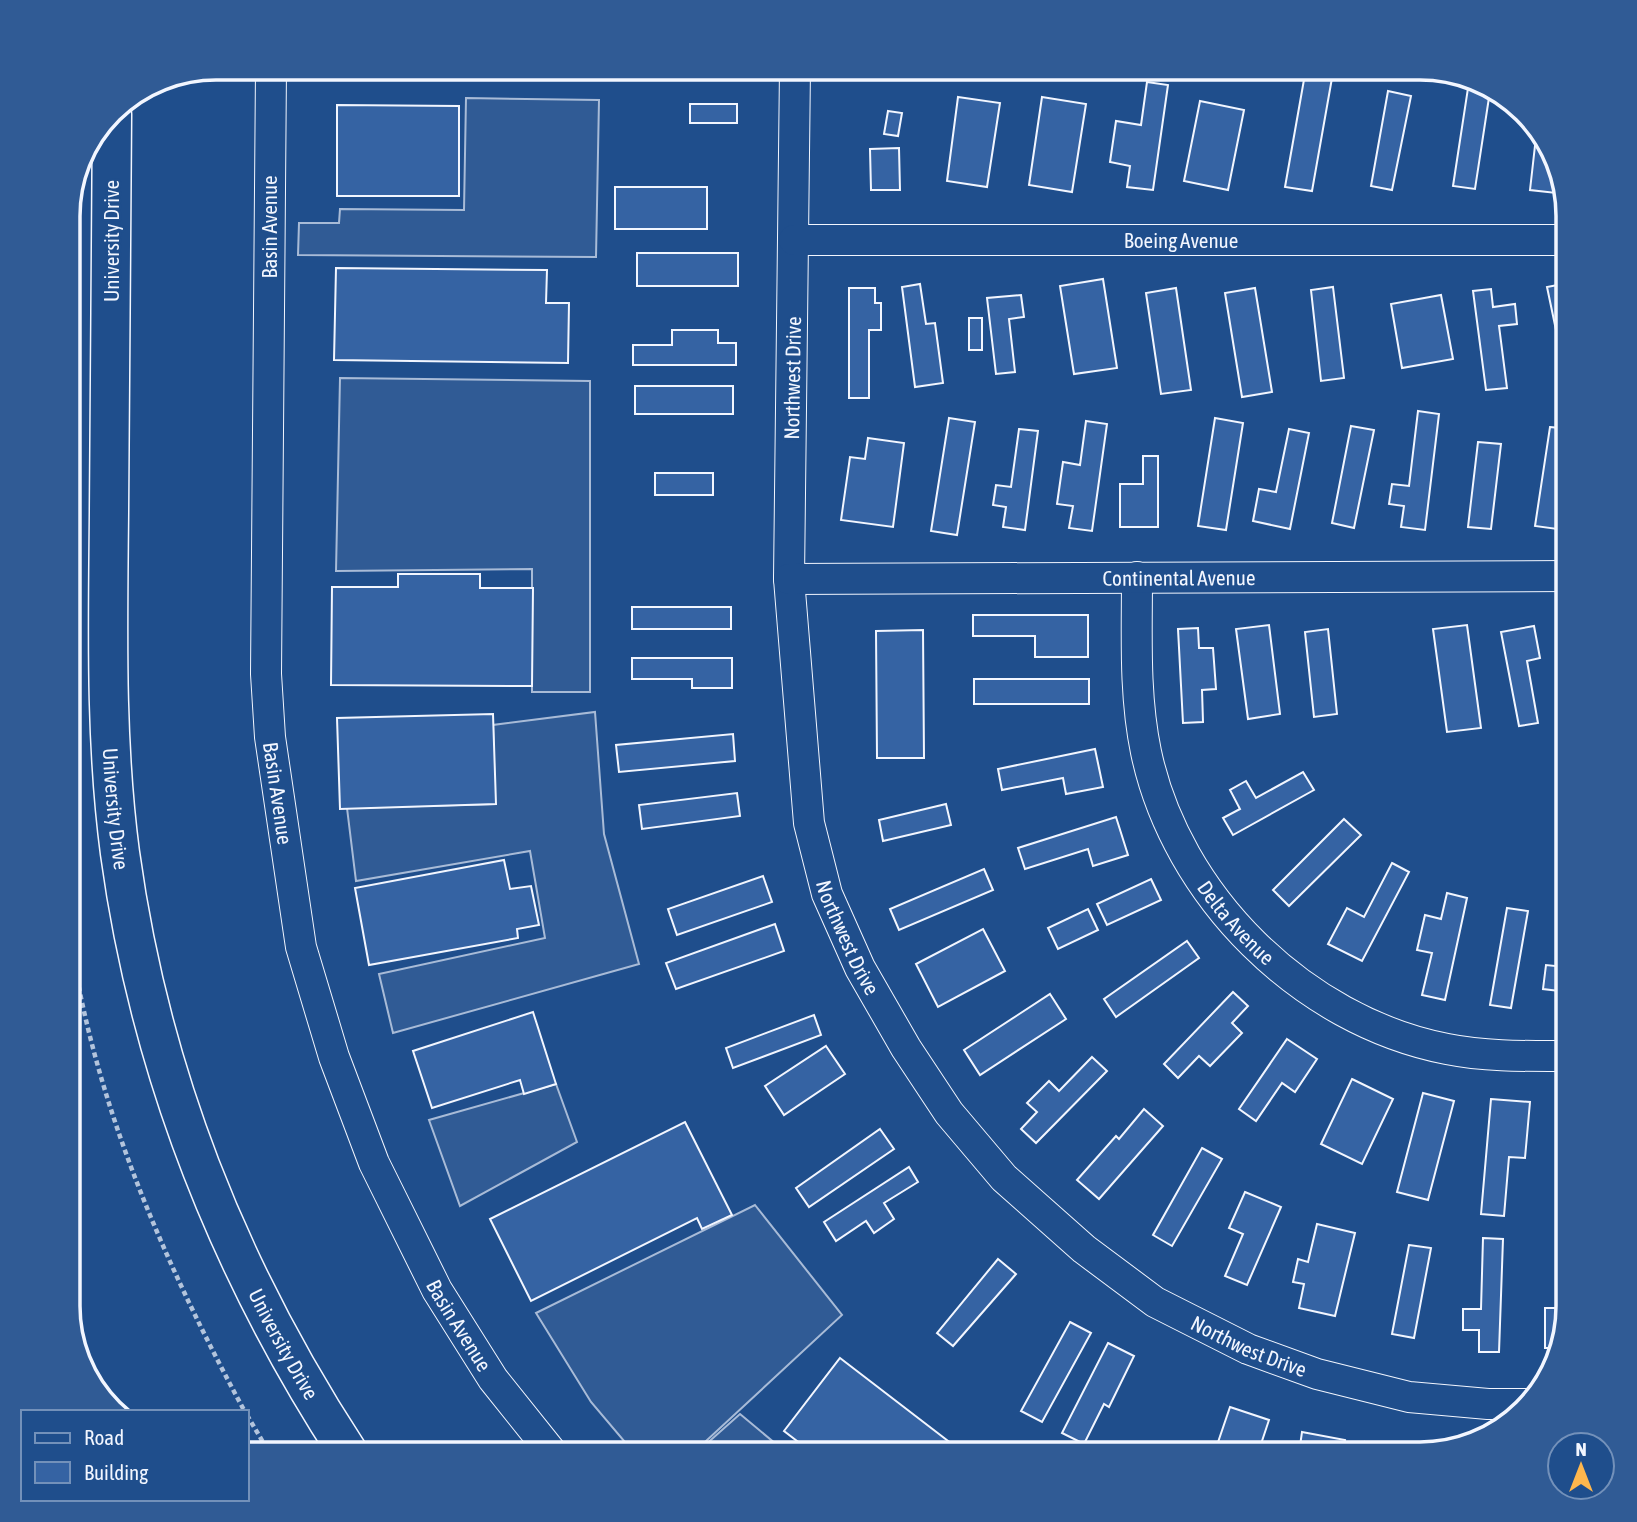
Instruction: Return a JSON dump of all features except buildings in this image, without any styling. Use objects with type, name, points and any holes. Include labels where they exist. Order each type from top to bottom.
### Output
[{"type":"main road","name":"University Drive","points":[[112,130],[108,672],[113,784],[129,912],[153,1022],[184,1126],[205,1182],[230,1243],[266,1315],[341,1442]]},
{"type":"street","name":"Basin Avenue","points":[[271,81],[266,674],[270,737],[301,947],[334,1057],[384,1184],[444,1301],[493,1379],[543,1442]]},
{"type":"street","name":"Northwest Drive","points":[[795,81],[789,579],[809,823],[827,894],[860,968],[906,1048],[949,1113],[1004,1178],[1084,1249],[1156,1302],[1248,1349],[1317,1374],[1409,1397],[1514,1404]]},
{"type":"street","name":"Boeing Avenue","points":[[794,240],[1556,240]]},
{"type":"street","name":"Continental Avenue","points":[[789,579],[1556,576]]},
{"type":"street","name":"Delta Avenue","points":[[1137,577],[1137,684],[1146,754],[1161,800],[1186,856],[1230,918],[1282,969],[1311,991],[1373,1027],[1446,1049],[1484,1054],[1556,1056]]},
{"type":"path","points":[[81,995],[112,1106],[152,1218],[202,1330],[244,1410]]},
{"type":"path","points":[[248,1416],[263,1442]]},
{"type":"shaded area","points":[[466,98],[599,100],[596,257],[298,255],[299,223],[339,223],[340,209],[464,210]]},
{"type":"shaded area","points":[[340,378],[590,381],[590,692],[532,692],[532,569],[336,571]]},
{"type":"shaded area","points":[[595,712],[604,834],[639,964],[393,1033],[379,974],[545,938],[530,851],[356,881],[347,808],[495,804],[493,725]]},
{"type":"shaded area","points":[[556,1084],[577,1142],[460,1206],[429,1120]]},
{"type":"shaded area","points":[[755,1205],[842,1315],[705,1442],[625,1442],[591,1402],[536,1313]]},
{"type":"shaded area","points":[[740,1414],[774,1442],[708,1442]]}]
